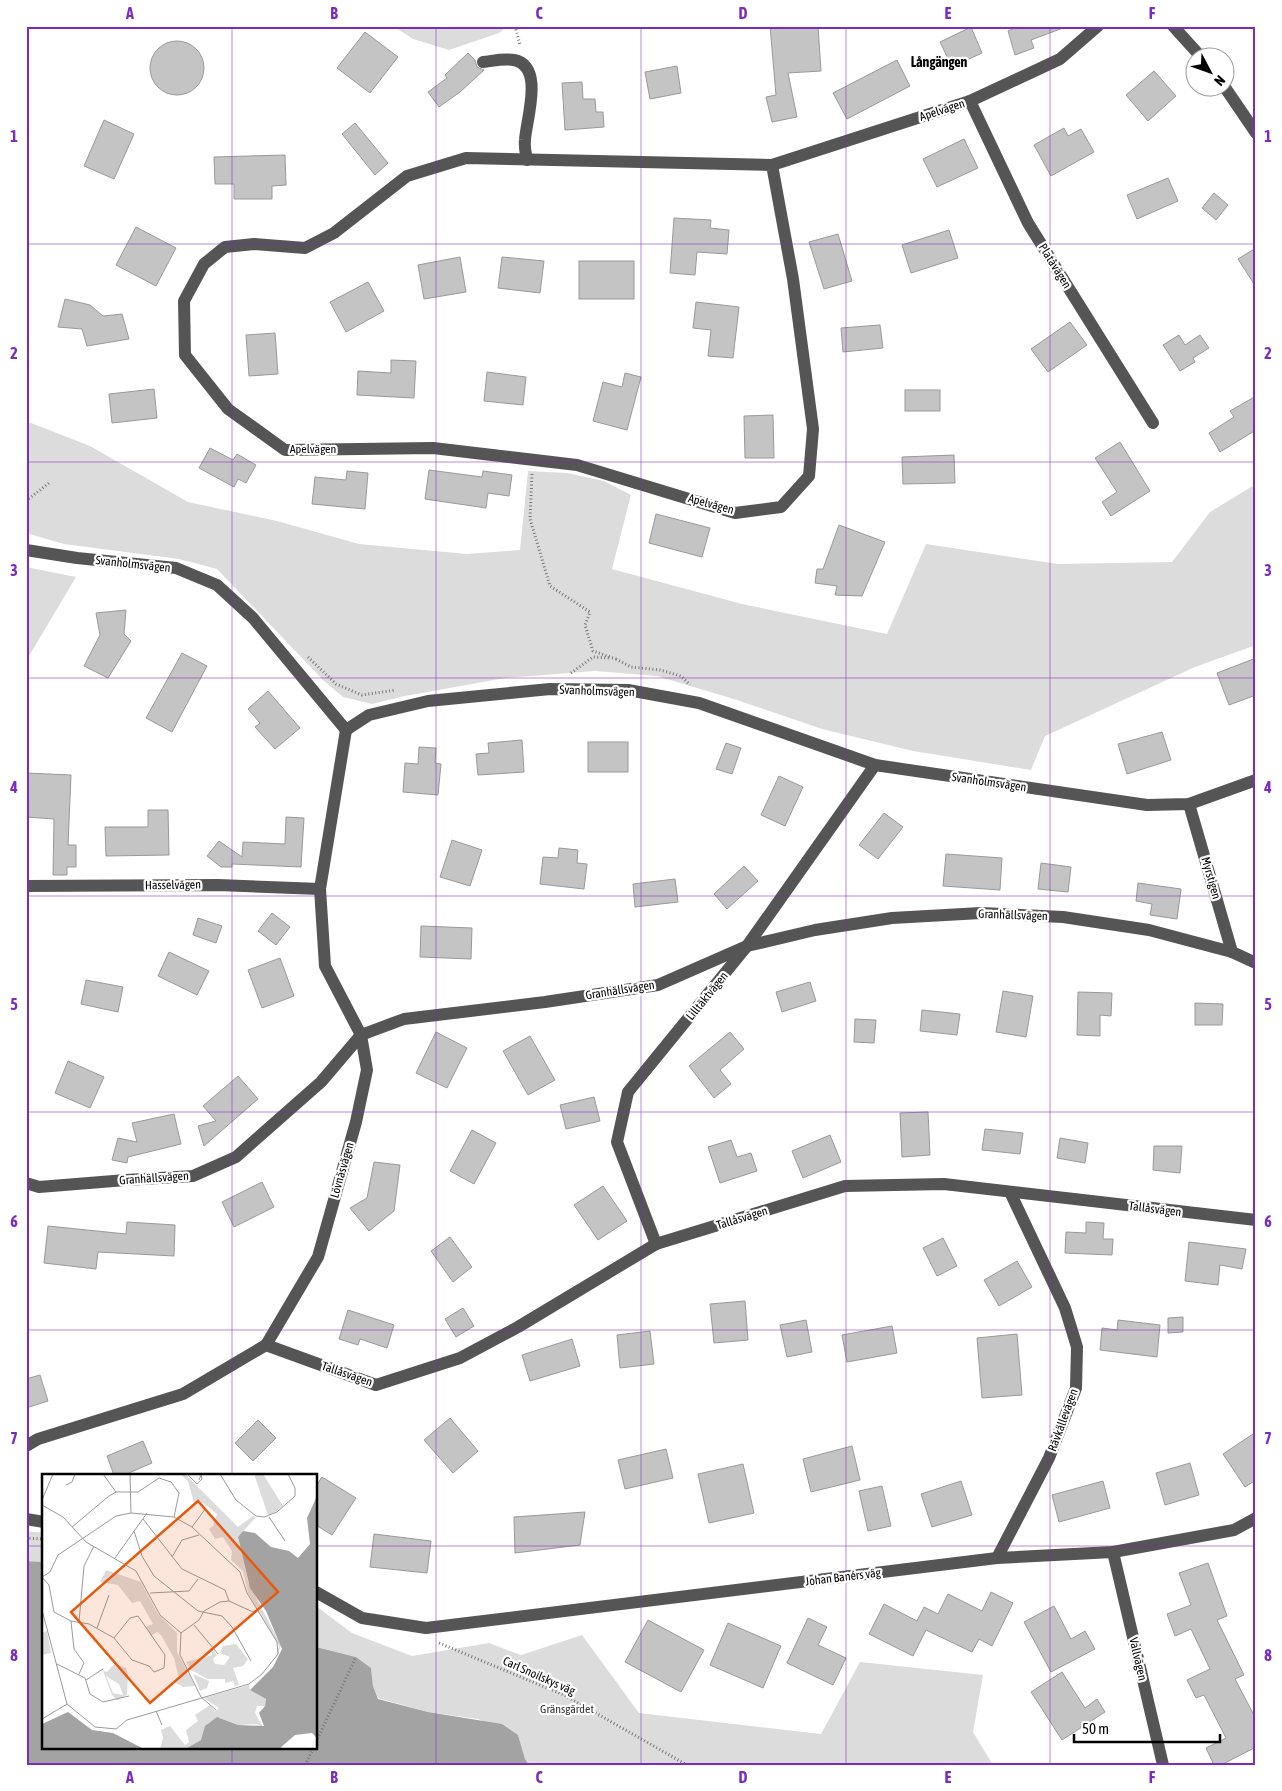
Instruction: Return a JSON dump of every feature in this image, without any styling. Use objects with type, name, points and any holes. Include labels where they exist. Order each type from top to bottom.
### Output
[{"type":"street","name":"Apelvägen","points":[[772,164],[793,279],[813,429],[809,476],[781,508],[735,512],[577,465],[433,448],[284,450],[228,409],[185,355],[184,301],[204,264],[225,247],[254,244],[305,248],[334,233],[407,176],[466,158],[772,164],[970,102],[1060,59],[1098,26]]},
{"type":"street","points":[[1172,26],[1193,48]]},
{"type":"street","points":[[483,62],[500,59],[515,60],[526,68],[533,84],[524,142],[526,160]]},
{"type":"street","points":[[1232,98],[1256,133]]},
{"type":"street","name":"Platåvägen","points":[[970,102],[1028,223],[1154,423]]},
{"type":"street","name":"Svanholmsvägen","points":[[26,550],[77,558],[176,568],[217,585],[253,618],[346,730],[369,716],[428,701],[550,689],[628,690],[699,703],[875,765],[1147,805],[1189,804],[1256,780]]},
{"type":"street","name":"Lövnäsvägen","points":[[26,1446],[38,1439],[183,1394],[266,1345],[318,1256],[356,1122],[367,1070],[361,1035],[325,966],[320,889],[346,730]]},
{"type":"street","name":"Lilltäktvägen","points":[[656,1244],[617,1142],[628,1092],[747,946],[875,765]]},
{"type":"street","name":"Myrstigen","points":[[1189,804],[1232,952]]},
{"type":"street","name":"Hasselvägen","points":[[26,886],[218,885],[320,889]]},
{"type":"street","name":"Granhällsvägen","points":[[26,1184],[39,1187],[193,1176],[236,1157],[321,1082],[361,1035],[404,1020],[658,985],[747,946],[815,930],[892,918],[982,913],[1062,917],[1149,930],[1232,952],[1256,963]]},
{"type":"street","name":"Tallåsvägen","points":[[266,1345],[376,1385],[460,1358],[518,1327],[656,1244],[846,1186],[944,1184],[1256,1220]]},
{"type":"street","name":"Rävkällevägen","points":[[997,1558],[1049,1458],[1076,1388],[1077,1347],[1065,1308],[1010,1192]]},
{"type":"street","name":"Johan Banérs väg","points":[[318,1593],[362,1618],[426,1628],[997,1558],[1113,1552],[1234,1530],[1256,1518]]},
{"type":"street","points":[[26,1519],[42,1522]]},
{"type":"street","name":"Vallvägen","points":[[1113,1552],[1163,1765]]},
{"type":"path","points":[[533,460],[530,519],[550,586],[590,612],[585,625],[593,651],[616,659],[631,667],[660,670],[681,676],[691,686]]},
{"type":"path","points":[[26,501],[48,483]]},
{"type":"path","points":[[567,676],[593,657],[616,659]]},
{"type":"path","points":[[26,1538],[42,1540]]},
{"type":"path","name":"Carl Snoilskys väg","points":[[437,1642],[564,1695],[687,1765]]},
{"type":"path","points":[[318,1738],[356,1657]]},
{"type":"path","points":[[305,1765],[314,1748]]},
{"type":"green space","points":[[393,26],[508,26],[499,33],[449,50],[413,39]]},
{"type":"green space","points":[[26,421],[90,446],[188,502],[277,521],[359,544],[467,554],[520,550],[528,471],[567,473],[604,481],[631,495],[612,569],[742,604],[887,634],[926,544],[1058,564],[1172,562],[1210,512],[1256,484],[1256,645],[1195,667],[1045,736],[1031,770],[913,751],[822,729],[737,700],[657,676],[595,671],[505,678],[405,696],[372,704],[343,697],[323,680],[217,569],[179,559],[64,544],[26,533]]},
{"type":"green space","points":[[26,567],[76,577],[26,661]]},
{"type":"green space","points":[[26,1531],[42,1533],[42,1562],[26,1561]]},
{"type":"green space","name":"Gränsgärdet","points":[[318,1608],[352,1633],[412,1656],[489,1643],[521,1655],[582,1635],[639,1713],[821,1734],[860,1662],[983,1675],[973,1732],[993,1765],[529,1765],[525,1759],[518,1735],[478,1719],[428,1712],[378,1698],[373,1686],[371,1668],[356,1657],[318,1648]]},
{"type":"shaded area","points":[[26,1561],[42,1562],[42,1748],[318,1748],[318,1648],[356,1657],[371,1668],[373,1686],[378,1699],[428,1712],[502,1724],[518,1735],[525,1759],[529,1765],[26,1765]]},
{"type":"building","points":[[770,26],[818,26],[821,71],[788,73],[797,117],[772,122],[766,97],[776,95]]},
{"type":"building","points":[[1019,26],[1063,26],[1063,28],[1031,40],[1034,48],[1015,55],[1008,31]]},
{"type":"building","points":[[971,27],[982,53],[952,67],[940,42]]},
{"type":"building","points":[[365,32],[398,57],[370,93],[337,68]]},
{"type":"building","points":[[177,41],[187,43],[196,49],[202,58],[204,68],[202,78],[196,87],[187,93],[177,95],[167,93],[158,87],[152,78],[150,68],[152,58],[158,49],[167,43]]},
{"type":"building","points":[[468,53],[475,60],[477,67],[484,70],[460,92],[439,107],[428,92],[447,78],[445,75]]},
{"type":"building","points":[[897,60],[910,86],[847,119],[833,93]]},
{"type":"building","points":[[677,66],[681,93],[650,99],[645,72]]},
{"type":"building","points":[[1154,71],[1176,96],[1148,121],[1126,95]]},
{"type":"building","points":[[582,82],[583,99],[595,99],[596,112],[603,112],[604,127],[565,130],[562,83]]},
{"type":"building","points":[[104,120],[134,134],[114,179],[84,166]]},
{"type":"building","points":[[355,123],[388,163],[375,175],[342,134]]},
{"type":"building","points":[[1064,128],[1068,136],[1081,129],[1094,152],[1051,176],[1034,145]]},
{"type":"building","points":[[964,139],[978,168],[937,187],[923,159]]},
{"type":"building","points":[[285,155],[286,185],[272,186],[272,199],[234,199],[234,184],[215,184],[214,157]]},
{"type":"building","points":[[1168,178],[1178,201],[1137,219],[1127,195]]},
{"type":"building","points":[[1214,193],[1228,205],[1216,220],[1202,208]]},
{"type":"building","points":[[674,218],[711,220],[710,228],[729,230],[727,254],[697,252],[695,275],[670,273]]},
{"type":"building","points":[[136,227],[176,248],[156,286],[116,265]]},
{"type":"building","points":[[949,230],[958,258],[911,273],[902,245]]},
{"type":"building","points":[[838,234],[852,281],[824,289],[809,242]]},
{"type":"building","points":[[1256,248],[1256,287],[1238,259]]},
{"type":"building","points":[[460,257],[466,292],[424,299],[418,265]]},
{"type":"building","points":[[502,257],[544,261],[540,293],[498,288]]},
{"type":"building","points":[[579,261],[634,261],[634,299],[579,299]]},
{"type":"building","points":[[368,282],[384,311],[346,332],[330,302]]},
{"type":"building","points":[[65,299],[90,305],[103,316],[122,314],[129,339],[87,346],[82,329],[58,327]]},
{"type":"building","points":[[696,302],[739,307],[733,358],[708,356],[711,330],[693,328]]},
{"type":"building","points":[[1070,322],[1087,345],[1048,372],[1031,349]]},
{"type":"building","points":[[880,325],[883,348],[843,352],[841,328]]},
{"type":"building","points":[[275,333],[278,374],[249,376],[246,335]]},
{"type":"building","points":[[1179,335],[1185,345],[1200,335],[1209,348],[1193,358],[1195,362],[1180,371],[1163,345]]},
{"type":"building","points":[[391,360],[416,361],[414,398],[357,395],[358,371],[391,373]]},
{"type":"building","points":[[487,372],[526,377],[523,405],[484,401]]},
{"type":"building","points":[[625,373],[641,377],[627,430],[593,421],[603,382],[622,387]]},
{"type":"building","points":[[154,389],[157,418],[112,423],[109,394]]},
{"type":"building","points":[[905,390],[940,390],[940,411],[905,411]]},
{"type":"building","points":[[1256,396],[1256,430],[1220,452],[1209,433],[1234,417],[1230,411]]},
{"type":"building","points":[[773,415],[774,458],[745,458],[744,416]]},
{"type":"building","points":[[1120,442],[1150,491],[1111,516],[1102,502],[1117,492],[1095,458]]},
{"type":"building","points":[[210,448],[233,460],[237,454],[256,465],[246,483],[238,479],[234,487],[199,468]]},
{"type":"building","points":[[954,455],[955,483],[903,484],[902,457]]},
{"type":"building","points":[[429,470],[482,477],[483,471],[512,475],[509,496],[488,493],[486,508],[425,499]]},
{"type":"building","points":[[347,471],[368,473],[365,509],[312,504],[315,477],[346,480]]},
{"type":"building","points":[[656,514],[710,528],[702,557],[649,543]]},
{"type":"building","points":[[839,525],[885,542],[862,596],[835,595],[837,586],[815,583],[817,569],[823,569]]},
{"type":"building","points":[[126,610],[124,634],[131,641],[108,678],[84,666],[100,635],[96,613]]},
{"type":"building","points":[[182,653],[207,666],[172,732],[146,718]]},
{"type":"building","points":[[1256,658],[1256,695],[1229,705],[1217,673]]},
{"type":"building","points":[[268,691],[300,728],[275,749],[255,727],[260,723],[248,709]]},
{"type":"building","points":[[1162,732],[1171,760],[1127,774],[1118,744]]},
{"type":"building","points":[[522,740],[524,772],[478,775],[476,754],[489,753],[488,743]]},
{"type":"building","points":[[588,742],[628,742],[628,772],[588,772]]},
{"type":"building","points":[[726,743],[741,748],[732,774],[716,769]]},
{"type":"building","points":[[419,747],[436,748],[435,763],[441,764],[438,795],[403,792],[405,763],[418,764]]},
{"type":"building","points":[[26,773],[71,775],[68,845],[76,845],[76,867],[67,867],[67,875],[53,875],[54,819],[26,817]]},
{"type":"building","points":[[779,776],[803,787],[785,826],[761,815]]},
{"type":"building","points":[[148,810],[168,810],[169,855],[106,856],[105,827],[148,827]]},
{"type":"building","points":[[884,813],[903,827],[878,859],[859,845]]},
{"type":"building","points":[[286,817],[304,818],[301,867],[232,864],[232,867],[221,867],[207,856],[219,841],[242,857],[243,842],[285,844]]},
{"type":"building","points":[[452,840],[482,850],[470,886],[440,877]]},
{"type":"building","points":[[559,848],[578,850],[577,863],[587,864],[584,889],[540,884],[543,857],[558,858]]},
{"type":"building","points":[[946,854],[1002,858],[1000,890],[943,886]]},
{"type":"building","points":[[1041,863],[1071,867],[1068,892],[1038,889]]},
{"type":"building","points":[[744,866],[758,881],[727,909],[714,894]]},
{"type":"building","points":[[675,879],[678,902],[635,907],[633,884]]},
{"type":"building","points":[[1138,883],[1181,889],[1177,919],[1150,915],[1152,904],[1136,901]]},
{"type":"building","points":[[272,913],[290,927],[276,945],[258,931]]},
{"type":"building","points":[[198,918],[222,926],[216,943],[193,935]]},
{"type":"building","points":[[421,926],[472,928],[471,959],[420,957]]},
{"type":"building","points":[[169,952],[209,971],[197,995],[158,976]]},
{"type":"building","points":[[280,958],[294,996],[262,1008],[248,970]]},
{"type":"building","points":[[86,980],[123,987],[118,1012],[81,1004]]},
{"type":"building","points":[[810,982],[816,1001],[782,1012],[776,992]]},
{"type":"building","points":[[1003,991],[1033,996],[1026,1037],[996,1032]]},
{"type":"building","points":[[1078,992],[1112,993],[1111,1016],[1100,1015],[1100,1036],[1077,1035]]},
{"type":"building","points":[[1195,1003],[1223,1004],[1222,1025],[1195,1025]]},
{"type":"building","points":[[922,1010],[960,1014],[957,1035],[920,1031]]},
{"type":"building","points":[[855,1019],[876,1020],[874,1043],[854,1042]]},
{"type":"building","points":[[436,1032],[467,1048],[447,1088],[416,1073]]},
{"type":"building","points":[[730,1032],[744,1049],[720,1070],[731,1084],[714,1098],[689,1066]]},
{"type":"building","points":[[530,1036],[555,1080],[528,1095],[503,1051]]},
{"type":"building","points":[[68,1061],[104,1077],[90,1108],[55,1093]]},
{"type":"building","points":[[238,1076],[258,1099],[204,1146],[198,1126],[216,1121],[203,1106]]},
{"type":"building","points":[[594,1097],[600,1121],[566,1129],[560,1105]]},
{"type":"building","points":[[928,1112],[930,1155],[902,1157],[900,1113]]},
{"type":"building","points":[[174,1114],[181,1144],[128,1157],[127,1163],[112,1160],[118,1138],[137,1142],[132,1123]]},
{"type":"building","points":[[985,1129],[1023,1133],[1020,1154],[982,1150]]},
{"type":"building","points":[[472,1130],[496,1143],[474,1184],[450,1171]]},
{"type":"building","points":[[830,1135],[841,1162],[803,1178],[792,1151]]},
{"type":"building","points":[[1060,1138],[1088,1143],[1085,1163],[1057,1158]]},
{"type":"building","points":[[731,1140],[737,1157],[751,1153],[757,1171],[720,1183],[708,1147]]},
{"type":"building","points":[[1154,1146],[1182,1146],[1180,1173],[1153,1170]]},
{"type":"building","points":[[374,1162],[400,1165],[394,1211],[369,1231],[350,1208],[367,1198]]},
{"type":"building","points":[[262,1182],[274,1207],[234,1227],[222,1202]]},
{"type":"building","points":[[603,1186],[627,1221],[598,1240],[574,1205]]},
{"type":"building","points":[[127,1222],[175,1225],[174,1256],[98,1252],[96,1269],[44,1263],[48,1226],[126,1234]]},
{"type":"building","points":[[1086,1222],[1104,1223],[1103,1239],[1113,1239],[1112,1255],[1065,1253],[1066,1232],[1086,1233]]},
{"type":"building","points":[[450,1237],[472,1267],[453,1282],[431,1251]]},
{"type":"building","points":[[943,1238],[957,1266],[937,1276],[923,1248]]},
{"type":"building","points":[[1189,1242],[1246,1249],[1242,1269],[1220,1265],[1218,1285],[1185,1281]]},
{"type":"building","points":[[1017,1261],[1032,1287],[999,1306],[984,1280]]},
{"type":"building","points":[[745,1301],[748,1340],[714,1343],[710,1304]]},
{"type":"building","points":[[463,1308],[474,1326],[456,1337],[445,1319]]},
{"type":"building","points":[[348,1310],[394,1325],[387,1348],[360,1339],[358,1345],[339,1339]]},
{"type":"building","points":[[1183,1317],[1183,1332],[1168,1333],[1168,1318]]},
{"type":"building","points":[[806,1320],[812,1352],[787,1357],[780,1325]]},
{"type":"building","points":[[1118,1320],[1160,1325],[1157,1357],[1100,1350],[1102,1328],[1117,1330]]},
{"type":"building","points":[[892,1326],[897,1353],[847,1362],[842,1335]]},
{"type":"building","points":[[650,1331],[654,1364],[620,1368],[617,1335]]},
{"type":"building","points":[[1017,1334],[1022,1395],[982,1398],[977,1338]]},
{"type":"building","points":[[572,1339],[580,1366],[530,1381],[522,1355]]},
{"type":"building","points":[[40,1375],[48,1401],[26,1408],[26,1379]]},
{"type":"building","points":[[450,1418],[478,1451],[453,1473],[424,1440]]},
{"type":"building","points":[[258,1420],[276,1438],[253,1461],[235,1443]]},
{"type":"building","points":[[1256,1432],[1256,1480],[1245,1487],[1223,1454]]},
{"type":"building","points":[[143,1441],[152,1463],[126,1474],[114,1474],[107,1456]]},
{"type":"building","points":[[852,1446],[860,1480],[811,1492],[803,1459]]},
{"type":"building","points":[[666,1449],[673,1478],[625,1489],[618,1460]]},
{"type":"building","points":[[1190,1463],[1199,1495],[1165,1505],[1156,1473]]},
{"type":"building","points":[[743,1464],[754,1513],[709,1523],[698,1474]]},
{"type":"building","points":[[322,1477],[356,1498],[332,1535],[318,1526],[318,1483]]},
{"type":"building","points":[[961,1481],[972,1515],[932,1527],[921,1494]]},
{"type":"building","points":[[1103,1481],[1110,1508],[1059,1522],[1052,1495]]},
{"type":"building","points":[[882,1486],[891,1526],[868,1531],[859,1491]]},
{"type":"building","points":[[585,1512],[580,1545],[515,1553],[514,1517]]},
{"type":"building","points":[[374,1534],[431,1541],[427,1573],[370,1567]]},
{"type":"building","points":[[1208,1563],[1227,1616],[1217,1620],[1244,1675],[1235,1679],[1256,1719],[1256,1747],[1221,1765],[1214,1765],[1206,1748],[1226,1738],[1204,1695],[1196,1698],[1187,1680],[1210,1669],[1191,1629],[1175,1636],[1167,1614],[1191,1605],[1179,1573]]},
{"type":"building","points":[[991,1592],[1013,1603],[992,1646],[979,1639],[972,1652],[926,1630],[913,1656],[869,1634],[884,1604],[917,1621],[924,1607],[938,1614],[948,1594],[982,1611]]},
{"type":"building","points":[[1054,1606],[1071,1639],[1085,1631],[1095,1649],[1051,1672],[1024,1622]]},
{"type":"building","points":[[808,1618],[827,1627],[818,1645],[846,1658],[833,1685],[787,1663]]},
{"type":"building","points":[[648,1620],[704,1650],[681,1692],[625,1662]]},
{"type":"building","points":[[728,1623],[781,1646],[763,1688],[710,1665]]},
{"type":"building","points":[[1062,1672],[1085,1708],[1097,1699],[1105,1712],[1062,1740],[1031,1692]]},
{"type":"district","name":"Långängen","points":[[939,62]]}]
